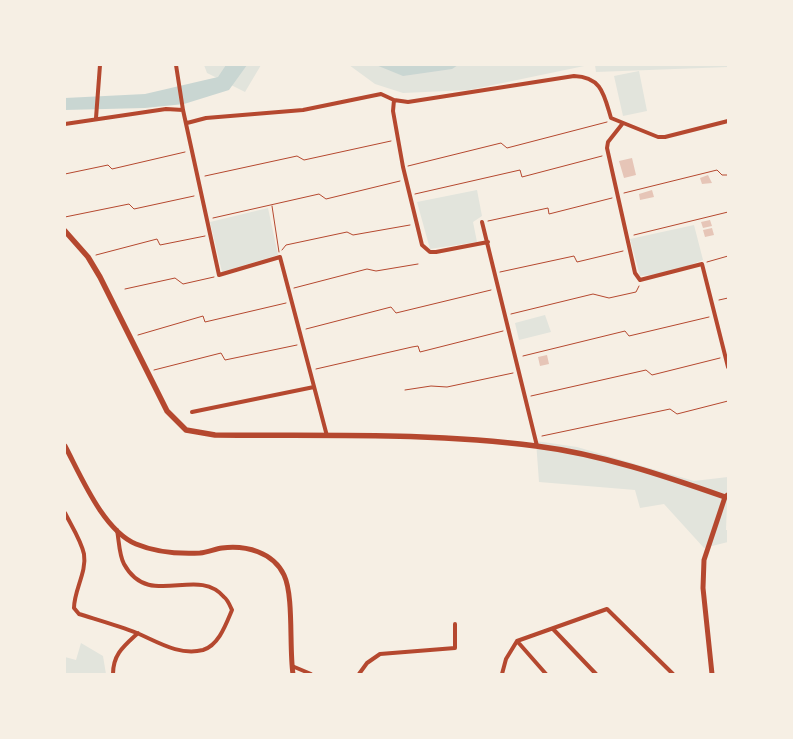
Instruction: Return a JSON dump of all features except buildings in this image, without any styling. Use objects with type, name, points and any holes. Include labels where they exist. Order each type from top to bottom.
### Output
[{"type":"main road","points":[[65,231],[88,257],[100,276],[167,411],[186,430],[202,434],[479,440],[537,446],[572,452],[727,496]]},
{"type":"street","points":[[96,118],[100,65]]},
{"type":"street","points":[[176,65],[183,108],[220,275],[280,258],[327,436]]},
{"type":"street","points":[[187,123],[206,118],[303,110],[381,94],[394,100],[408,102],[574,76],[585,76],[598,84],[603,92],[611,118],[665,137],[728,121]]},
{"type":"street","points":[[394,100],[393,111],[403,167],[422,245],[430,252],[488,242]]},
{"type":"street","points":[[65,124],[96,118],[183,108]]},
{"type":"street","points":[[622,123],[608,142],[608,154],[635,273],[640,280],[702,264],[710,302],[728,367]]},
{"type":"street","points":[[482,222],[537,446]]},
{"type":"street","points":[[192,412],[314,387]]},
{"type":"street","points":[[65,446],[96,504],[117,529],[135,544],[176,553],[240,547],[268,557],[278,565],[288,586],[293,674]]},
{"type":"street","points":[[712,674],[703,588],[704,560],[727,496]]},
{"type":"street","points":[[65,513],[84,553],[83,570],[74,599],[74,608],[79,614],[138,633],[170,648],[204,650],[216,640],[232,610],[224,596],[210,587],[192,583],[170,588],[154,587],[143,583],[132,575],[123,562],[117,529]]},
{"type":"street","points":[[502,674],[506,659],[517,641],[607,609],[673,674]]},
{"type":"street","points":[[359,674],[367,663],[380,654],[455,648],[455,624]]},
{"type":"street","points":[[553,629],[596,674]]},
{"type":"street","points":[[113,674],[113,663],[117,653],[138,633]]},
{"type":"street","points":[[517,641],[546,674]]},
{"type":"street","points":[[292,666],[311,674]]},
{"type":"path","points":[[403,167],[501,143],[506,148],[602,125],[611,118]]},
{"type":"path","points":[[198,178],[297,156],[304,160],[399,139]]},
{"type":"path","points":[[65,174],[108,165],[112,170],[193,150]]},
{"type":"path","points":[[410,196],[520,170],[522,177],[608,154]]},
{"type":"path","points":[[482,222],[548,208],[549,214],[717,170],[725,176],[728,175]]},
{"type":"path","points":[[208,219],[319,194],[326,199],[406,180]]},
{"type":"path","points":[[65,217],[129,204],[134,209],[202,194]]},
{"type":"path","points":[[272,205],[280,258]]},
{"type":"path","points":[[628,237],[728,212]]},
{"type":"path","points":[[280,258],[286,245],[347,232],[353,235],[416,224]]},
{"type":"path","points":[[88,257],[157,239],[160,245],[211,235]]},
{"type":"path","points":[[496,273],[574,256],[577,262],[629,250]]},
{"type":"path","points":[[702,264],[728,256]]},
{"type":"path","points":[[288,290],[367,270],[376,272],[418,264]]},
{"type":"path","points":[[125,289],[175,278],[183,284],[220,275]]},
{"type":"path","points":[[506,316],[593,294],[608,298],[636,292],[640,280]]},
{"type":"path","points":[[299,330],[391,307],[396,313],[499,287]]},
{"type":"path","points":[[710,302],[728,298]]},
{"type":"path","points":[[130,338],[150,330],[203,316],[205,322],[292,302]]},
{"type":"path","points":[[516,358],[625,331],[629,336],[714,315]]},
{"type":"path","points":[[310,370],[418,346],[420,352],[509,330]]},
{"type":"path","points":[[148,372],[222,353],[225,360],[303,344]]},
{"type":"path","points":[[525,397],[646,370],[652,375],[726,356]]},
{"type":"path","points":[[405,390],[431,386],[446,387],[519,372]]},
{"type":"path","points":[[534,437],[670,409],[677,414],[728,401]]},
{"type":"shaded area","points":[[204,65],[261,65],[245,92],[207,73]]},
{"type":"shaded area","points":[[226,65],[247,65],[229,90],[184,104],[145,108],[65,110],[65,98],[145,94],[218,77]]},
{"type":"shaded area","points":[[349,65],[589,65],[469,90],[403,93],[375,84]]},
{"type":"shaded area","points":[[376,65],[458,65],[452,69],[403,76]]},
{"type":"shaded area","points":[[595,65],[728,65],[728,67],[596,72]]},
{"type":"shaded area","points":[[639,71],[647,111],[623,116],[614,76]]},
{"type":"shaded area","points":[[477,190],[482,216],[473,222],[477,242],[430,249],[417,202]]},
{"type":"shaded area","points":[[268,208],[278,255],[222,272],[210,222]]},
{"type":"shaded area","points":[[694,225],[703,260],[670,273],[640,276],[630,239]]},
{"type":"shaded area","points":[[545,315],[551,332],[519,340],[515,323]]},
{"type":"shaded area","points":[[536,441],[577,447],[694,481],[728,477],[726,530],[728,530],[728,542],[704,548],[664,504],[640,508],[635,490],[539,482]]},
{"type":"shaded area","points":[[81,643],[103,656],[106,674],[65,674],[65,657],[76,660]]}]
